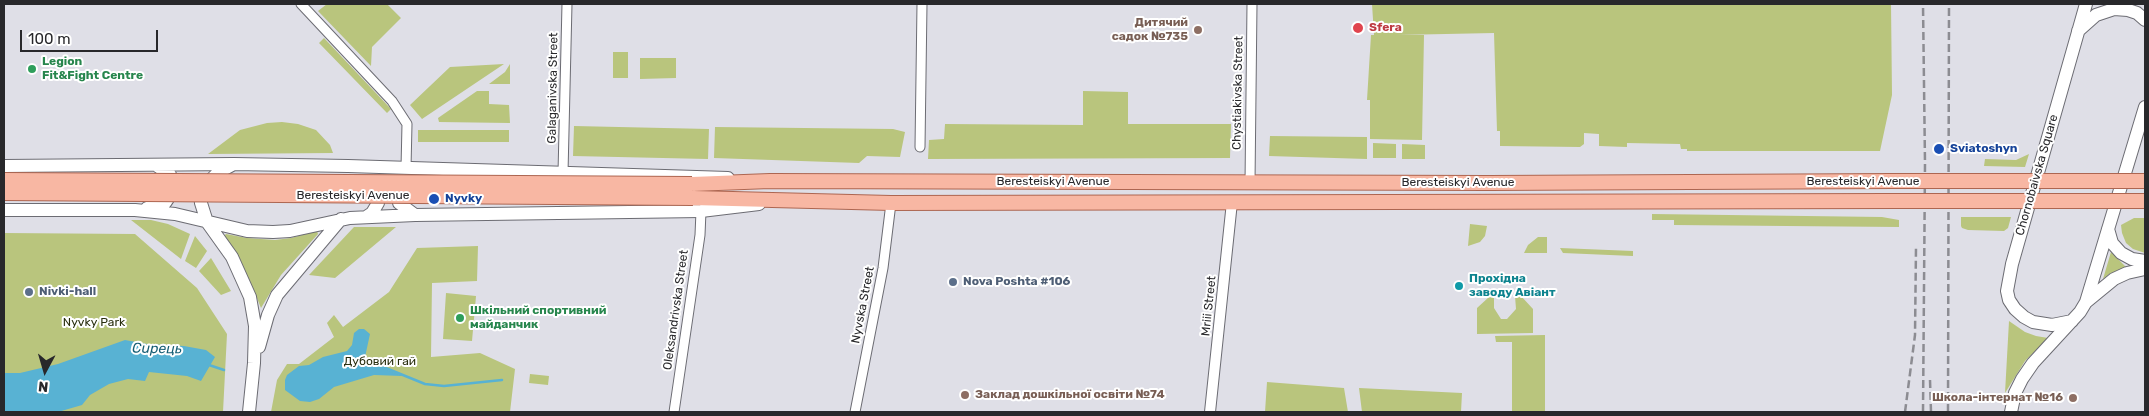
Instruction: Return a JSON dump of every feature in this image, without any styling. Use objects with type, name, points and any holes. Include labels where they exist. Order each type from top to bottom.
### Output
[{"type":"main road","name":"Chornobaivska Square","points":[[2072,321],[2052,325],[2028,320],[2015,309],[2009,300],[2007,291],[2012,264],[2086,4]]},
{"type":"main road","points":[[2139,4],[2145,14]]},
{"type":"main road","points":[[2078,31],[2096,15],[2114,10],[2128,10],[2137,13],[2145,20]]},
{"type":"main road","points":[[2086,302],[2145,109]]},
{"type":"main road","points":[[135,210],[156,207],[165,203],[170,198],[174,182],[170,175],[156,164]]},
{"type":"main road","name":"Beresteiskyi Avenue","points":[[234,164],[710,176],[770,181],[1250,183],[2145,181]]},
{"type":"main road","points":[[4,166],[234,164]]},
{"type":"main road","points":[[234,164],[219,172],[204,186],[200,194],[207,222],[232,258],[250,298],[255,326],[254,363],[249,412]]},
{"type":"main road","points":[[355,166],[376,179]]},
{"type":"main road","points":[[399,180],[410,168]]},
{"type":"main road","name":"Beresteiskyi Avenue","points":[[4,180],[692,191],[793,200],[891,203],[2145,201]]},
{"type":"main road","name":"Beresteiskyi Avenue","points":[[4,193],[692,191],[770,181]]},
{"type":"main road","name":"Beresteiskyi Avenue","points":[[207,222],[247,231],[273,232],[290,231],[341,219],[366,217],[701,211],[793,200]]},
{"type":"main road","points":[[366,217],[372,213],[378,203]]},
{"type":"main road","points":[[399,203],[415,215]]},
{"type":"main road","points":[[4,210],[135,210],[175,214],[207,222]]},
{"type":"main road","points":[[254,363],[268,315],[277,295],[341,219]]},
{"type":"main road","points":[[2108,229],[2112,243],[2121,253],[2132,259],[2145,261]]},
{"type":"main road","points":[[2011,412],[2015,393],[2022,379],[2033,363],[2072,321],[2086,302],[2114,279],[2127,273],[2145,269]]},
{"type":"street","points":[[301,4],[392,101],[407,124],[410,168]]},
{"type":"street","name":"Galaganivska Street","points":[[564,173],[567,4]]},
{"type":"street","points":[[920,147],[922,4]]},
{"type":"street","name":"Chystiakivska Street","points":[[1250,183],[1252,4]]},
{"type":"street","name":"Mriii Street","points":[[1210,412],[1232,202]]},
{"type":"street","name":"Nyvska Street","points":[[855,412],[883,268],[891,203]]},
{"type":"street","name":"Oleksandrivska Street","points":[[674,412],[700,235],[701,211]]},
{"type":"green space","points":[[327,4],[387,4],[401,18],[372,47],[371,66],[318,11]]},
{"type":"green space","points":[[1372,4],[1891,4],[1892,95],[1880,151],[1687,151],[1687,149],[1681,149],[1680,144],[1627,143],[1627,147],[1599,146],[1599,134],[1584,133],[1584,144],[1580,147],[1500,146],[1500,131],[1497,131],[1494,33],[1397,35],[1424,35],[1422,140],[1370,139],[1370,100],[1367,100],[1371,35],[1374,35]]},
{"type":"green space","points":[[324,38],[391,109],[387,113],[319,43]]},
{"type":"green space","points":[[613,52],[628,52],[628,78],[613,78]]},
{"type":"green space","points":[[640,58],[676,58],[676,78],[640,79]]},
{"type":"green space","points":[[504,64],[422,119],[410,105],[450,67]]},
{"type":"green space","points":[[510,64],[510,84],[489,84],[505,72]]},
{"type":"green space","points":[[477,91],[489,91],[489,104],[509,105],[510,123],[439,122],[438,118]]},
{"type":"green space","points":[[1083,91],[1128,92],[1128,124],[1231,124],[1230,158],[928,159],[929,140],[944,139],[945,124],[1083,125]]},
{"type":"green space","points":[[267,123],[298,124],[316,130],[330,145],[333,153],[208,154],[240,130]]},
{"type":"green space","points":[[574,126],[709,129],[708,159],[573,156]]},
{"type":"green space","points":[[715,127],[893,129],[905,132],[900,157],[867,156],[859,163],[714,158]]},
{"type":"green space","points":[[418,130],[509,130],[509,142],[418,142]]},
{"type":"green space","points":[[1270,136],[1367,137],[1367,159],[1269,156]]},
{"type":"green space","points":[[1373,143],[1396,144],[1396,158],[1373,158]]},
{"type":"green space","points":[[1402,144],[1425,145],[1425,159],[1402,159]]},
{"type":"green space","points":[[2029,154],[2025,167],[1984,166],[1985,159],[2016,160]]},
{"type":"green space","points":[[1652,214],[1882,217],[1899,220],[1899,227],[1674,225],[1674,220],[1652,220]]},
{"type":"green space","points":[[1961,217],[2011,217],[2008,228],[2004,231],[1968,230],[1962,228]]},
{"type":"green space","points":[[2134,218],[2145,218],[2145,253],[2133,249],[2126,243],[2122,233],[2121,225]]},
{"type":"green space","points":[[131,220],[151,220],[168,224],[190,234],[181,259]]},
{"type":"green space","points":[[1470,224],[1487,226],[1485,236],[1480,242],[1468,246]]},
{"type":"green space","points":[[354,227],[396,227],[335,278],[309,275]]},
{"type":"green space","points":[[317,231],[318,234],[281,275],[261,308],[254,291],[224,236],[226,234],[275,240]]},
{"type":"green space","name":"Nyvky Park","points":[[4,233],[135,234],[197,288],[227,334],[223,412],[4,412]]},
{"type":"green space","points":[[195,236],[207,251],[196,268],[185,261]]},
{"type":"green space","points":[[1538,237],[1547,237],[1547,253],[1524,253],[1528,245]]},
{"type":"green space","name":"Дубовий гай","points":[[478,246],[477,281],[432,283],[431,357],[480,353],[515,369],[510,412],[271,412],[277,380],[287,364],[299,364],[334,337],[327,323],[334,315],[343,327],[389,292],[417,248]]},
{"type":"green space","points":[[1560,248],[1633,251],[1633,256],[1563,253]]},
{"type":"green space","points":[[2111,252],[2126,267],[2109,274],[2103,279]]},
{"type":"green space","points":[[211,258],[231,291],[221,295],[199,271]]},
{"type":"green space","points":[[446,293],[476,296],[472,341],[443,339]]},
{"type":"green space","points":[[1494,296],[1494,308],[1501,319],[1507,319],[1516,309],[1515,296],[1521,296],[1533,309],[1533,333],[1477,334],[1477,308],[1489,297]]},
{"type":"green space","points":[[2009,321],[2025,332],[2048,338],[2025,361],[2005,393]]},
{"type":"green space","points":[[1545,335],[1545,412],[1512,412],[1512,342],[1496,342],[1495,336]]},
{"type":"green space","points":[[530,374],[549,376],[548,385],[529,383]]},
{"type":"green space","points":[[1267,382],[1344,388],[1348,412],[1265,412]]},
{"type":"green space","points":[[1359,388],[1462,393],[1461,412],[1362,412]]},
{"type":"water","points":[[359,329],[364,329],[370,334],[365,357],[368,362],[403,376],[374,375],[334,387],[319,399],[310,402],[300,401],[285,390],[287,375],[299,366],[309,365],[323,357],[347,351],[352,345],[354,333]]},
{"type":"water","points":[[125,340],[206,350],[215,357],[201,381],[187,376],[149,372],[145,381],[128,379],[109,384],[90,395],[82,405],[58,412],[4,412],[4,373],[20,373],[58,364]]},
{"type":"waterway","name":"Сирець","points":[[366,360],[425,384],[444,386],[502,380]]},
{"type":"waterway","name":"Сирець","points":[[209,365],[224,370]]},
{"type":"railway","points":[[1923,4],[1925,163],[1923,412]]},
{"type":"railway","points":[[1948,412],[1949,4]]},
{"type":"railway","points":[[1905,412],[1915,335],[1916,247]]},
{"type":"railway","points":[[1930,380],[1931,412]]},
{"type":"place","name":"Sfera","points":[[1358,28]]},
{"type":"place","name":"Дитячий садок №735","points":[[1198,30]]},
{"type":"place","name":"Legion Fit&Fight Centre","points":[[32,69]]},
{"type":"place","name":"Sviatoshyn","points":[[1939,149]]},
{"type":"place","name":"Nyvky","points":[[434,199]]},
{"type":"place","name":"Nova Poshta #106","points":[[953,282]]},
{"type":"place","name":"Прохідна заводу Авіант","points":[[1459,286]]},
{"type":"place","name":"Nivki-hall","points":[[29,292]]},
{"type":"place","name":"Шкільний спортивний майданчик","points":[[460,318]]},
{"type":"place","name":"Заклад дошкільної освіти №74","points":[[965,395]]},
{"type":"place","name":"Школа-інтернат №16","points":[[2073,398]]}]
